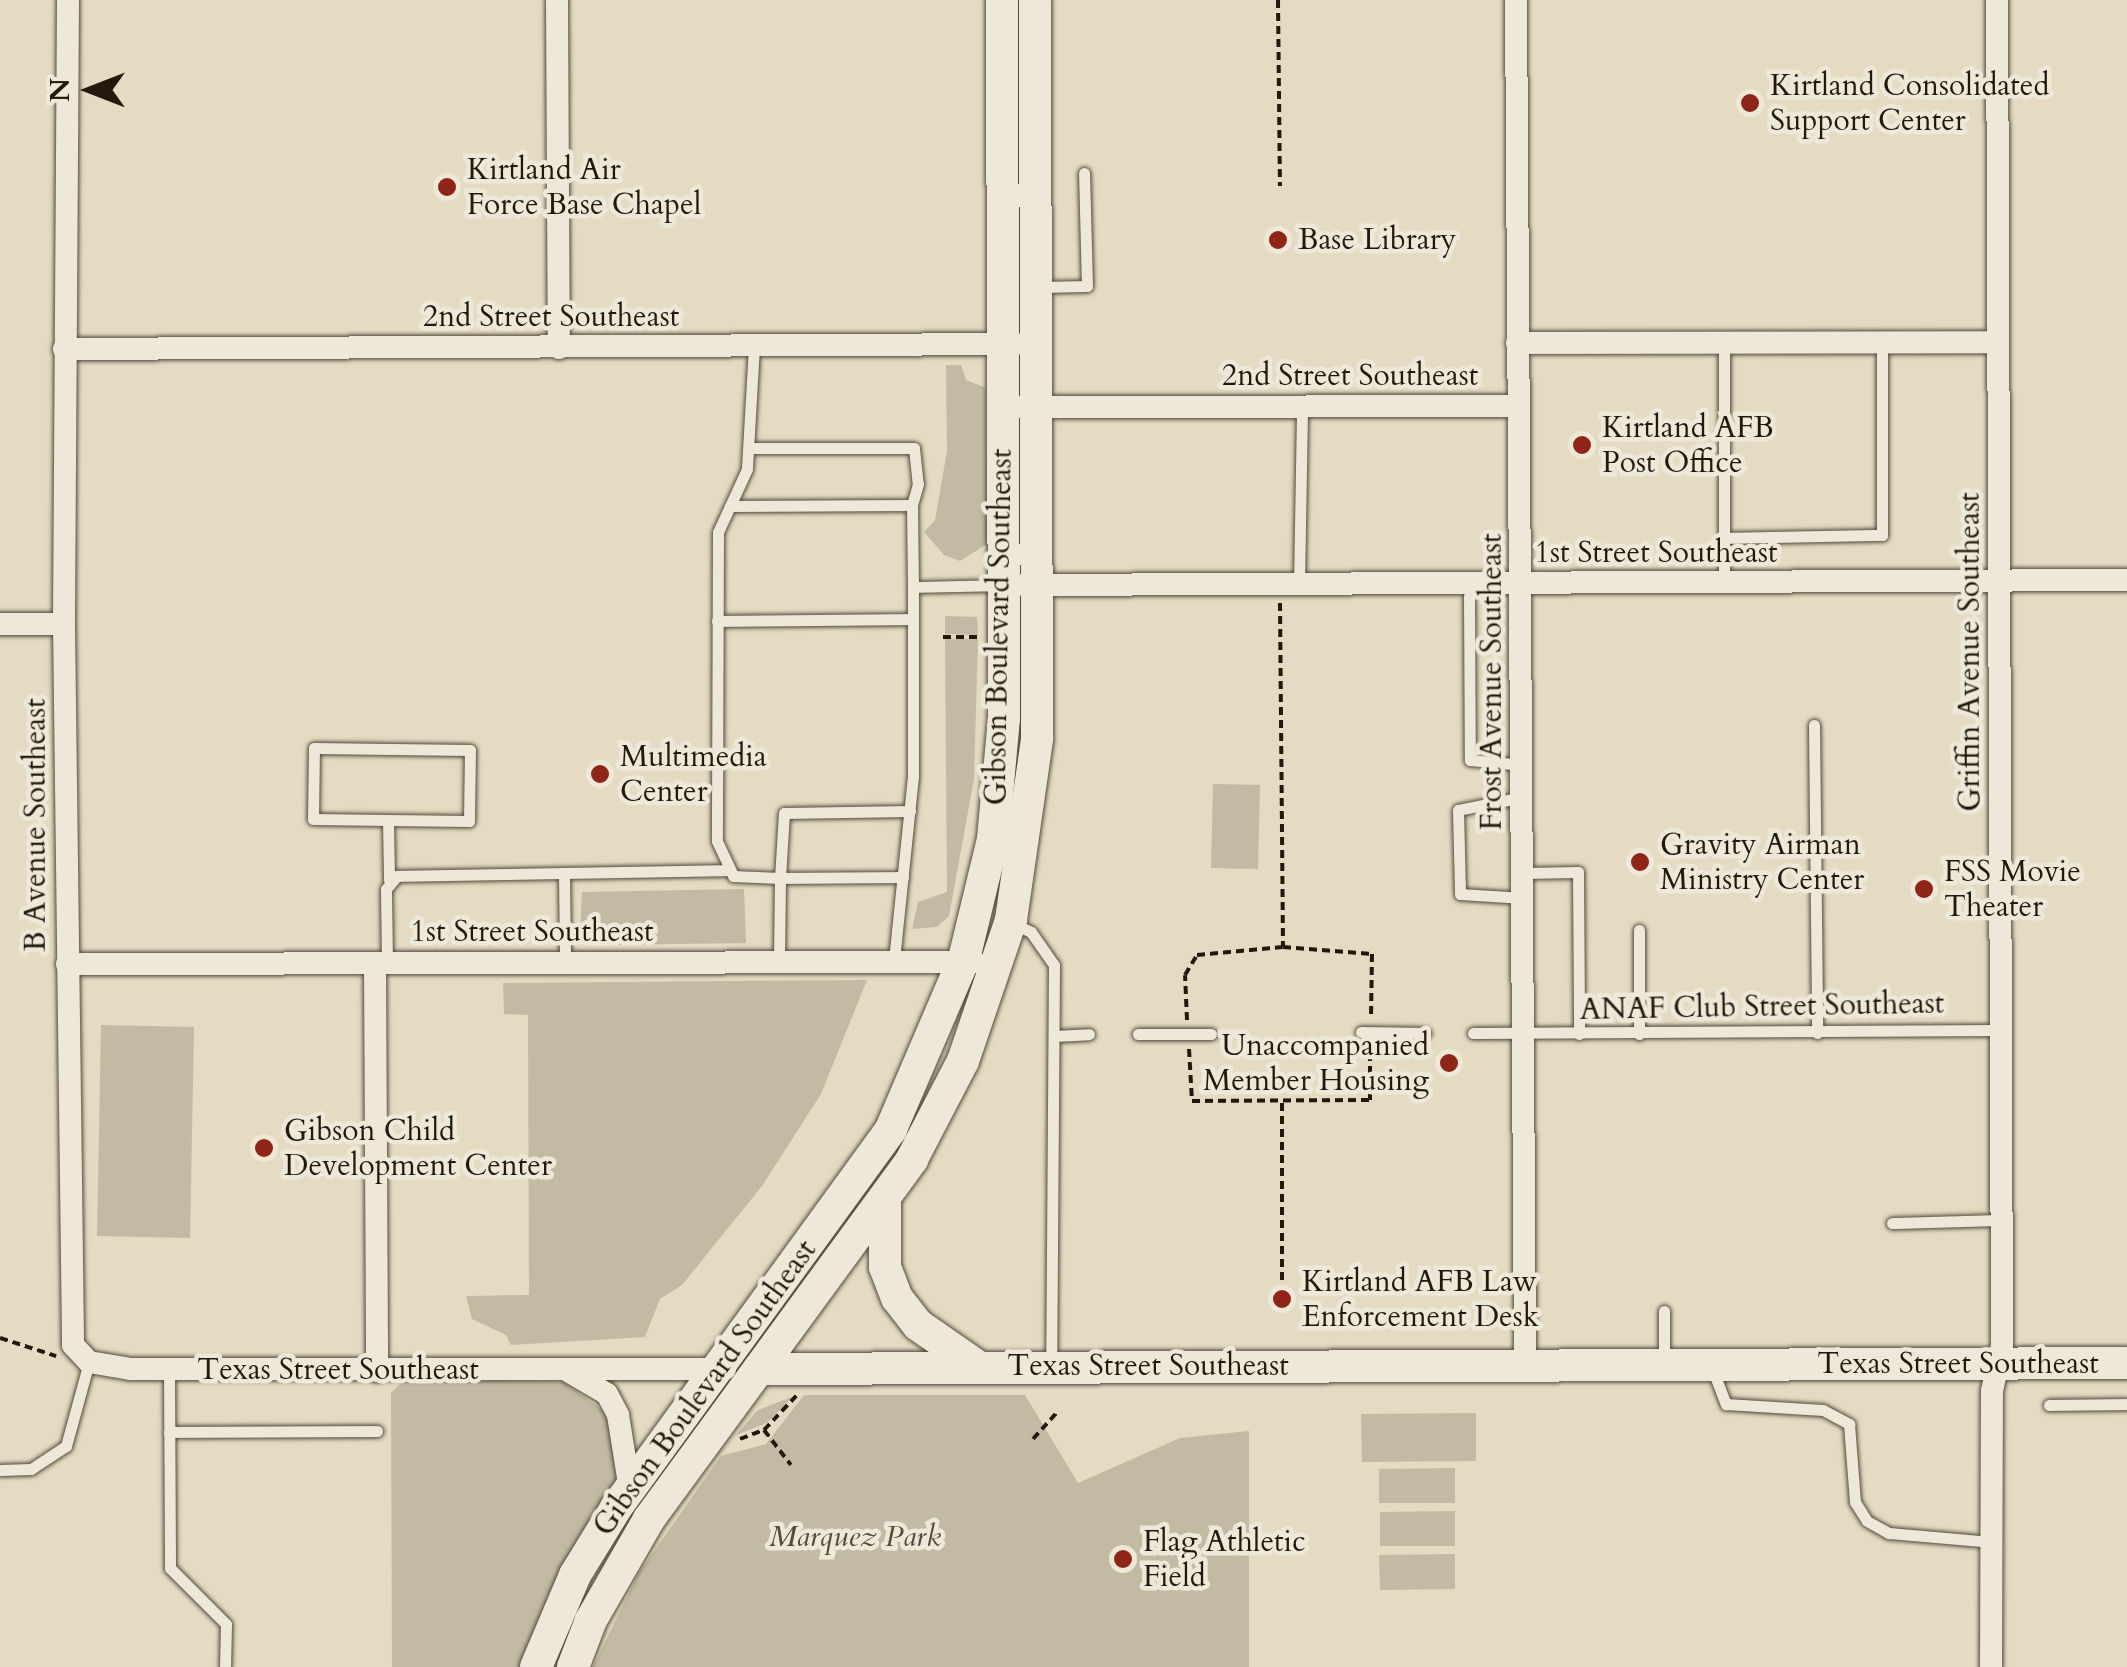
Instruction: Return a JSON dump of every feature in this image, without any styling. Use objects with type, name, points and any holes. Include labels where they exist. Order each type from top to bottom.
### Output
[{"type":"main road","name":"Gibson Boulevard Southeast","points":[[536,1667],[575,1575],[630,1490],[891,1129],[964,959],[1001,780],[1002,0]]},
{"type":"main road","name":"Gibson Boulevard Southeast","points":[[573,1667],[628,1552],[885,1201],[962,1061],[997,969],[1010,922],[1033,796],[1040,585],[1035,0]]},
{"type":"main road","points":[[885,1201],[884,1266],[897,1298],[918,1325],[980,1368]]},
{"type":"main road","name":"Texas Street Southeast","points":[[759,1369],[2127,1363]]},
{"type":"street","name":"B Avenue Southeast","points":[[68,0],[64,624],[69,1332],[85,1359]]},
{"type":"street","points":[[557,0],[559,348]]},
{"type":"street","name":"Frost Avenue Southeast","points":[[1516,0],[1525,1364]]},
{"type":"street","name":"Griffin Avenue Southeast","points":[[1991,1667],[1992,1391],[1998,1364],[2002,1220],[1997,0]]},
{"type":"street","name":"2nd Street Southeast","points":[[1518,343],[1998,342]]},
{"type":"street","name":"2nd Street Southeast","points":[[64,349],[1038,344]]},
{"type":"street","name":"2nd Street Southeast","points":[[1003,407],[1518,406]]},
{"type":"street","name":"1st Street Southeast","points":[[1004,585],[1290,591],[1522,584],[2127,580]]},
{"type":"street","points":[[0,624],[64,624]]},
{"type":"street","name":"1st Street Southeast","points":[[67,964],[964,959],[997,969]]},
{"type":"street","points":[[377,1370],[381,963]]},
{"type":"street","points":[[85,1359],[169,1370]]},
{"type":"street","name":"Texas Street Southeast","points":[[169,1370],[759,1369]]},
{"type":"street","points":[[565,1370],[607,1394],[618,1415],[630,1490]]},
{"type":"lane","points":[[1002,104],[1035,104]]},
{"type":"lane","points":[[1037,287],[1087,286],[1084,173]]},
{"type":"lane","points":[[1724,538],[1882,535],[1882,343]]},
{"type":"lane","points":[[1724,344],[1724,582]]},
{"type":"lane","points":[[754,346],[750,448],[718,532],[717,841],[733,876],[904,876]]},
{"type":"lane","points":[[1290,591],[1302,406]]},
{"type":"lane","points":[[750,448],[914,448],[918,484],[912,505],[910,812],[894,960]]},
{"type":"lane","points":[[730,506],[912,505]]},
{"type":"lane","points":[[912,587],[1004,585]]},
{"type":"lane","points":[[1469,596],[1470,760],[1523,765]]},
{"type":"lane","points":[[717,621],[912,618]]},
{"type":"lane","points":[[1814,725],[1817,1033]]},
{"type":"lane","points":[[314,748],[470,750],[469,820],[388,820],[313,820],[314,748]]},
{"type":"lane","points":[[1524,797],[1458,810],[1460,894],[1524,898]]},
{"type":"lane","points":[[780,960],[784,812],[910,812]]},
{"type":"lane","points":[[381,963],[389,880],[388,820]]},
{"type":"lane","points":[[389,880],[730,870]]},
{"type":"lane","points":[[1524,872],[1578,872],[1579,1034]]},
{"type":"lane","points":[[564,875],[564,962]]},
{"type":"lane","points":[[1010,922],[1031,932],[1054,966],[1051,1367]]},
{"type":"lane","points":[[1639,930],[1639,1034]]},
{"type":"lane","name":"ANAF Club Street Southeast","points":[[1474,1033],[2001,1030]]},
{"type":"lane","points":[[1366,1032],[1425,1033]]},
{"type":"lane","points":[[1054,1036],[1089,1034]]},
{"type":"lane","points":[[1138,1034],[1211,1034]]},
{"type":"lane","points":[[1892,1222],[2002,1220]]},
{"type":"lane","points":[[1664,1311],[1664,1364]]},
{"type":"lane","points":[[0,1470],[30,1469],[66,1446],[85,1359]]},
{"type":"lane","points":[[1710,1364],[1726,1404],[1823,1410],[1850,1424],[1855,1502],[1866,1522],[1889,1533],[1991,1542]]},
{"type":"lane","points":[[169,1370],[170,1568],[226,1624],[225,1667]]},
{"type":"lane","points":[[2049,1405],[2127,1404]]},
{"type":"lane","points":[[169,1432],[377,1430]]},
{"type":"path","points":[[1278,0],[1280,186]]},
{"type":"path","points":[[1282,947],[1290,591]]},
{"type":"path","points":[[942,637],[992,637]]},
{"type":"path","points":[[1282,947],[1372,954],[1366,1032],[1370,1100],[1192,1101],[1185,976],[1197,955],[1282,947]]},
{"type":"path","points":[[1282,1101],[1282,1280]]},
{"type":"path","points":[[0,1338],[50,1356],[85,1359]]},
{"type":"path","points":[[730,1434],[740,1440],[764,1430],[790,1408],[797,1390]]},
{"type":"path","points":[[1033,1439],[1059,1410]]},
{"type":"path","points":[[764,1430],[790,1465]]},
{"type":"green space","points":[[946,365],[961,365],[966,380],[986,388],[987,544],[960,561],[944,555],[924,532],[935,520],[947,451]]},
{"type":"green space","points":[[945,616],[977,617],[978,635],[945,634]]},
{"type":"green space","points":[[945,639],[978,639],[974,779],[949,916],[937,927],[912,929],[918,902],[947,892]]},
{"type":"green space","points":[[1213,784],[1260,785],[1258,869],[1211,868]]},
{"type":"green space","points":[[744,889],[746,943],[599,945],[580,931],[582,892]]},
{"type":"green space","points":[[867,980],[821,1094],[762,1186],[682,1285],[660,1299],[645,1337],[511,1345],[506,1335],[472,1319],[466,1296],[529,1295],[528,1015],[504,1014],[503,983]]},
{"type":"green space","points":[[101,1025],[194,1027],[190,1238],[97,1236]]},
{"type":"green space","points":[[404,1380],[563,1382],[607,1413],[620,1472],[524,1667],[392,1667],[391,1393]]},
{"type":"green space","name":"Marquez Park","points":[[804,1395],[1025,1395],[1078,1483],[1180,1438],[1249,1431],[1249,1667],[593,1667],[638,1574],[721,1456],[766,1444]]},
{"type":"green space","points":[[794,1396],[767,1423],[736,1435],[758,1410]]},
{"type":"green space","points":[[1476,1413],[1476,1461],[1362,1462],[1361,1414]]},
{"type":"green space","points":[[1455,1468],[1455,1503],[1379,1503],[1379,1469]]},
{"type":"green space","points":[[1455,1511],[1455,1546],[1380,1546],[1380,1512]]},
{"type":"green space","points":[[1455,1554],[1455,1589],[1380,1590],[1379,1555]]},
{"type":"place","name":"Kirtland Consolidated Support Center","points":[[1750,103]]},
{"type":"place","name":"Kirtland Air Force Base Chapel","points":[[447,187]]},
{"type":"place","name":"Base Library","points":[[1278,240]]},
{"type":"place","name":"Kirtland AFB Post Office","points":[[1582,445]]},
{"type":"place","name":"Multimedia Center","points":[[600,774]]},
{"type":"place","name":"Gravity Airman Ministry Center","points":[[1640,862]]},
{"type":"place","name":"FSS Movie Theater","points":[[1924,889]]},
{"type":"place","name":"Unaccompanied Member Housing","points":[[1449,1063]]},
{"type":"place","name":"Gibson Child Development Center","points":[[264,1148]]},
{"type":"place","name":"Kirtland AFB Law Enforcement Desk","points":[[1282,1299]]},
{"type":"place","name":"Flag Athletic Field","points":[[1123,1559]]}]
